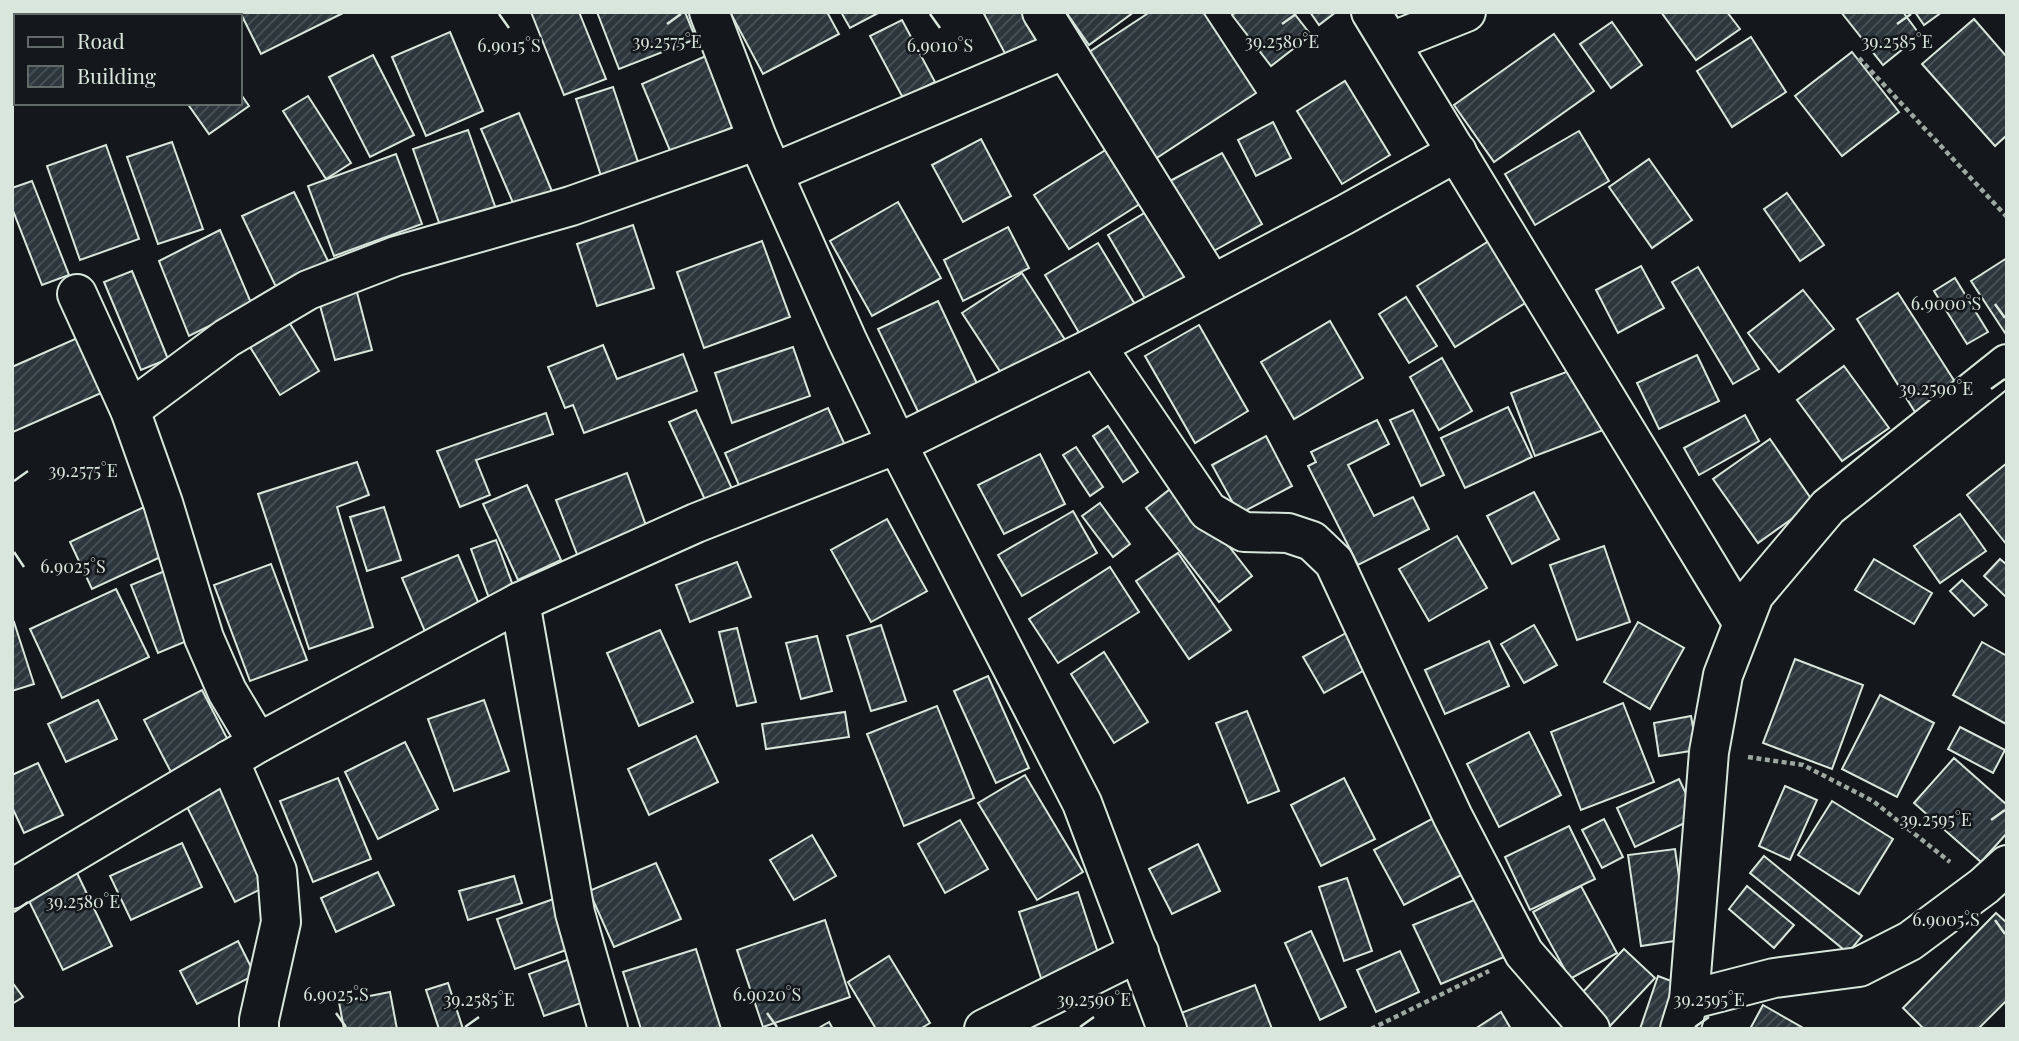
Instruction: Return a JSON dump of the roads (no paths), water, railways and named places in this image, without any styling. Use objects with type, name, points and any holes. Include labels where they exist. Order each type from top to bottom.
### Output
[{"type":"street","points":[[709,12],[765,156],[847,340],[897,444],[1082,803],[1167,1029]]},
{"type":"street","points":[[1042,12],[1063,50],[1212,284]]},
{"type":"street","points":[[1466,12],[1381,27],[1742,622]]},
{"type":"street","points":[[130,410],[228,338],[309,290],[396,256],[570,206],[765,156],[1063,50]]},
{"type":"street","points":[[12,889],[244,752],[520,602],[696,523],[897,444],[1096,346],[1345,215],[1457,152]]},
{"type":"street","points":[[76,295],[130,410],[163,503],[204,638],[227,691],[277,871],[281,922],[259,1029]]},
{"type":"street","points":[[1096,346],[1208,511],[1244,532],[1288,533],[1312,541],[1334,562],[1453,817],[1524,953],[1590,1029]]},
{"type":"street","points":[[1996,876],[1910,941],[1859,967],[1774,978],[1684,1015],[1709,752],[1723,675],[1754,595],[1828,508],[2007,364]]},
{"type":"street","points":[[520,602],[575,913],[608,1029]]},
{"type":"street","points":[[984,1029],[1139,952]]}]
